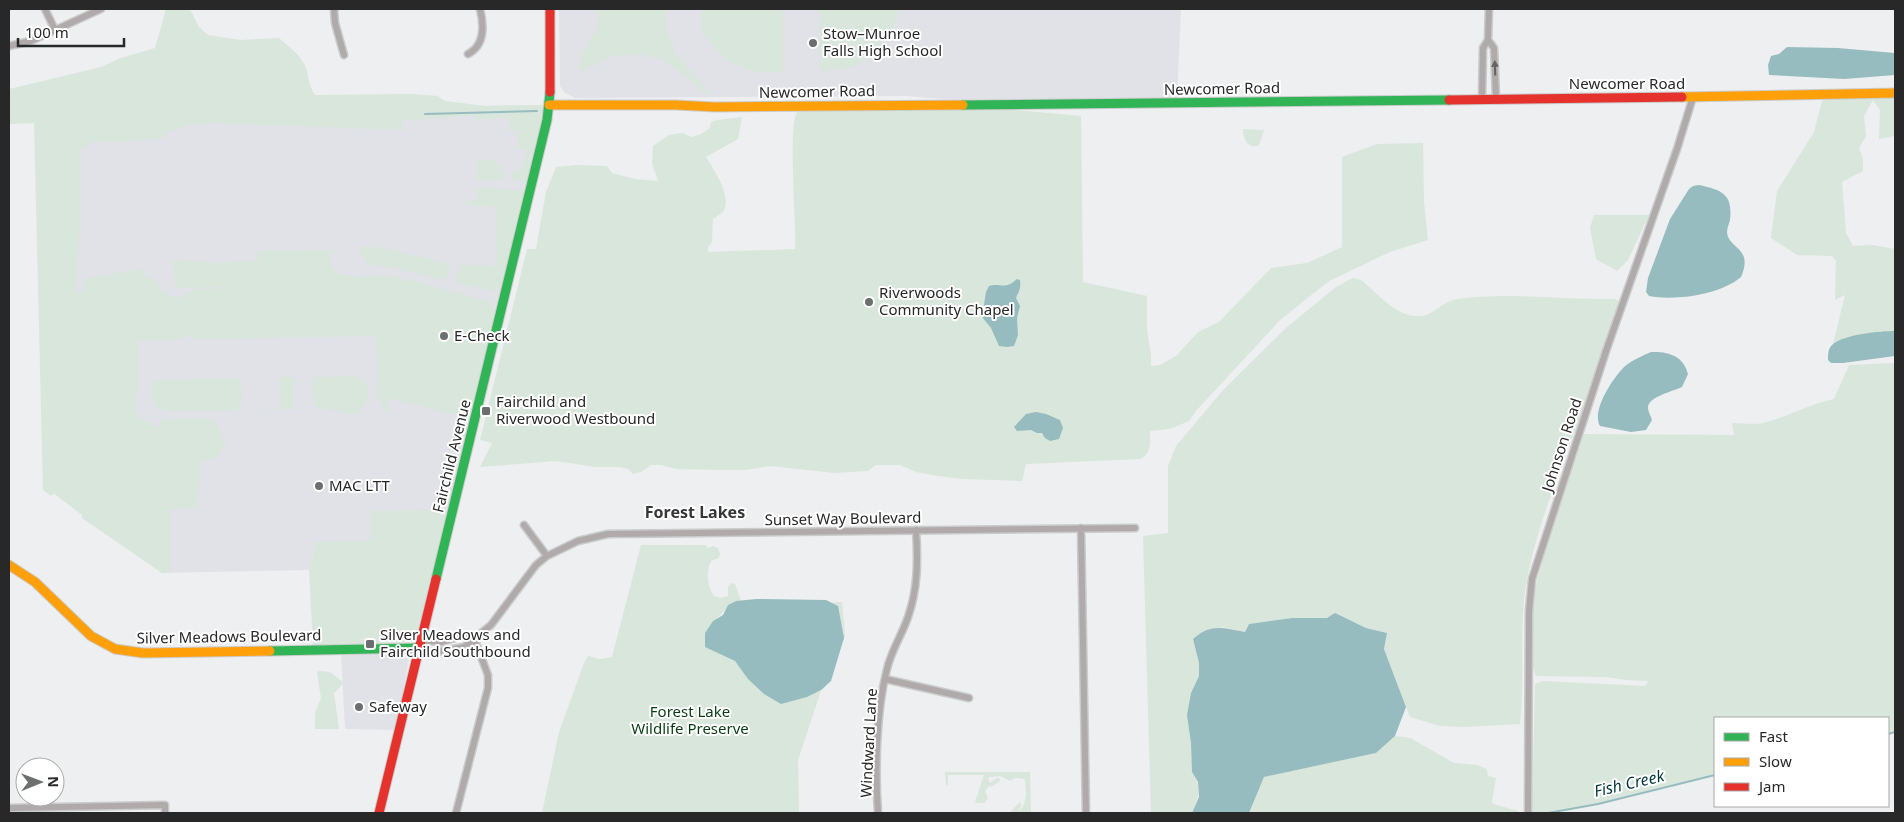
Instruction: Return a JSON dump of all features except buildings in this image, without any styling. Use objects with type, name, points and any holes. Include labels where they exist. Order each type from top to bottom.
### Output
[{"type":"street","points":[[45,9],[55,30]]},
{"type":"street","points":[[9,46],[32,41],[101,9]]},
{"type":"street","points":[[334,9],[335,23],[344,55]]},
{"type":"street","points":[[468,54],[476,48],[481,38],[483,24],[480,9]]},
{"type":"street","name":"Fairchild Avenue","points":[[379,813],[507,290],[549,104],[550,9]]},
{"type":"street","points":[[1482,98],[1483,48],[1488,40],[1489,9]]},
{"type":"street","points":[[1488,40],[1494,48],[1496,98]]},
{"type":"street","name":"Newcomer Road","points":[[549,104],[715,107],[1096,104],[1895,93]]},
{"type":"street","name":"Johnson Road","points":[[1528,813],[1529,611],[1532,579],[1606,351],[1677,150],[1693,97]]},
{"type":"street","points":[[524,525],[547,556]]},
{"type":"street","points":[[1081,528],[1086,813]]},
{"type":"street","name":"Sunset Way Boulevard","points":[[420,648],[427,652],[449,651],[464,647],[493,622],[536,565],[547,556],[578,541],[608,534],[1135,528]]},
{"type":"street","name":"Windward Lane","points":[[878,813],[879,722],[885,679],[893,651],[908,618],[915,594],[917,567],[916,530]]},
{"type":"street","name":"Silver Meadows Boulevard","points":[[9,566],[26,574],[98,641],[113,648],[129,652],[420,648]]},
{"type":"street","points":[[420,648],[430,641],[441,642],[462,636],[474,638],[488,675],[488,688],[456,813]]},
{"type":"street","points":[[885,679],[969,698]]},
{"type":"street","points":[[9,808],[165,805],[165,813]]},
{"type":"shaded area","name":"Stow–Munroe Falls High School","points":[[559,9],[1181,9],[1177,99],[942,99],[907,96],[575,98],[565,93],[560,86]]},
{"type":"shaded area","points":[[546,105],[541,135],[447,515],[432,510],[370,542],[316,542],[309,570],[162,573],[53,493],[50,112]]},
{"type":"shaded area","points":[[398,652],[409,659],[396,730],[345,729],[341,654]]},
{"type":"green space","points":[[166,9],[190,9],[199,27],[208,35],[240,40],[279,38],[301,59],[315,95],[410,94],[438,96],[445,101],[486,106],[543,105],[529,181],[527,182],[512,179],[511,177],[513,172],[521,170],[527,150],[518,149],[518,130],[510,130],[509,121],[506,117],[476,120],[476,115],[402,121],[403,130],[210,123],[186,126],[166,133],[160,139],[92,142],[80,151],[81,202],[76,293],[83,293],[83,279],[143,269],[147,278],[155,279],[163,293],[180,298],[193,290],[232,287],[175,288],[173,260],[215,263],[257,261],[257,251],[327,250],[331,253],[335,247],[331,256],[331,263],[333,269],[341,275],[401,278],[489,301],[494,309],[470,418],[388,398],[388,413],[386,413],[377,397],[376,336],[191,339],[191,336],[185,336],[184,339],[138,341],[139,392],[135,394],[136,413],[144,420],[160,428],[160,420],[210,418],[219,427],[225,445],[216,456],[201,461],[197,507],[170,510],[170,573],[162,573],[82,518],[82,515],[54,493],[51,496],[43,490],[34,123],[9,124],[9,89],[101,67],[121,58],[155,48]]},
{"type":"green space","points":[[598,9],[667,9],[666,28],[675,53],[711,95],[707,95],[668,62],[645,54],[611,56],[583,71],[579,70],[582,54],[596,29]]},
{"type":"green space","points":[[701,9],[783,9],[783,72],[754,72],[726,60],[702,32]]},
{"type":"green space","points":[[819,9],[899,9],[889,37],[877,52],[861,63],[847,68],[820,71]]},
{"type":"green space","points":[[1894,93],[1895,136],[1879,139],[1880,110],[1873,100],[1864,116],[1866,136],[1859,148],[1863,159],[1863,171],[1842,182],[1846,233],[1853,246],[1872,245],[1895,249],[1895,331],[1864,334],[1833,344],[1845,295],[1835,300],[1836,261],[1832,256],[1797,255],[1771,238],[1777,191],[1814,132],[1824,94]]},
{"type":"green space","points":[[1015,110],[1081,116],[1083,282],[1147,296],[1147,330],[1151,366],[1160,365],[1176,356],[1198,332],[1219,322],[1271,268],[1307,263],[1342,247],[1342,157],[1377,144],[1423,143],[1424,202],[1428,240],[1390,252],[1329,281],[1280,320],[1189,421],[1170,429],[1150,431],[1149,450],[1141,459],[1026,464],[1022,481],[962,479],[938,476],[916,472],[900,465],[876,465],[868,471],[834,473],[770,466],[746,470],[718,470],[676,469],[661,465],[651,465],[641,472],[633,474],[628,469],[620,467],[596,467],[556,461],[480,467],[492,443],[480,440],[527,249],[536,249],[546,192],[556,167],[577,165],[607,166],[612,173],[635,179],[658,181],[652,163],[653,146],[669,135],[682,133],[692,137],[710,128],[711,122],[742,117],[738,139],[706,157],[721,184],[726,199],[723,212],[713,219],[712,242],[708,247],[708,252],[795,249],[793,134],[798,111]]},
{"type":"green space","points":[[1243,129],[1264,130],[1259,145],[1252,146],[1247,143]]},
{"type":"green space","points":[[477,160],[495,160],[504,174],[502,179],[477,181]]},
{"type":"green space","points":[[478,187],[527,191],[501,286],[494,291],[459,284],[457,277],[460,265],[496,266],[497,207],[463,204],[477,199]]},
{"type":"green space","points":[[1594,215],[1649,215],[1628,260],[1617,271],[1596,259],[1590,228]]},
{"type":"green space","points":[[365,246],[379,247],[449,264],[448,275],[443,280],[391,267],[371,265],[366,262],[359,250]]},
{"type":"green space","points":[[1353,278],[1361,280],[1392,307],[1414,316],[1426,315],[1452,300],[1477,297],[1516,296],[1614,299],[1619,301],[1611,332],[1552,491],[1529,569],[1523,607],[1522,705],[1520,724],[1464,727],[1440,726],[1410,717],[1384,649],[1387,633],[1366,628],[1336,614],[1327,618],[1292,618],[1249,624],[1245,632],[1222,627],[1193,639],[1199,663],[1199,676],[1191,693],[1192,772],[1198,788],[1198,797],[1192,813],[1151,813],[1143,536],[1168,533],[1168,466],[1176,446],[1224,389],[1286,328],[1336,287]]},
{"type":"green space","points":[[1895,363],[1895,732],[1889,734],[1889,717],[1714,717],[1714,775],[1598,804],[1548,813],[1532,813],[1535,684],[1542,681],[1645,686],[1648,681],[1606,677],[1536,676],[1533,667],[1533,607],[1536,585],[1584,434],[1734,435],[1732,423],[1763,423],[1834,399],[1849,365]]},
{"type":"green space","points":[[356,376],[365,381],[368,392],[366,403],[357,414],[346,414],[345,412],[314,405],[312,377]]},
{"type":"green space","points":[[280,377],[294,377],[294,409],[262,410],[281,408]]},
{"type":"green space","points":[[241,378],[242,399],[239,410],[166,411],[158,408],[152,398],[152,390],[157,380]]},
{"type":"green space","points":[[432,510],[447,515],[415,640],[404,645],[313,646],[309,570],[316,542],[370,541],[370,511]]},
{"type":"green space","name":"Forest Lake Wildlife Preserve","points":[[641,545],[706,545],[707,548],[713,546],[718,548],[719,558],[711,561],[708,569],[708,579],[712,592],[714,596],[721,598],[728,596],[728,586],[732,583],[735,584],[741,601],[729,606],[713,621],[714,630],[730,606],[842,602],[845,636],[824,689],[821,690],[798,760],[799,813],[542,813],[559,732],[584,663],[588,656],[600,659],[612,657]]},
{"type":"green space","points":[[319,671],[330,672],[344,683],[334,693],[339,729],[315,729],[315,713],[321,698],[317,673]]},
{"type":"green space","points":[[1395,736],[1410,738],[1454,763],[1477,765],[1487,769],[1488,776],[1496,778],[1493,804],[1518,811],[1518,813],[1249,813],[1264,777],[1376,753]]},
{"type":"green space","points":[[945,772],[1030,772],[1031,813],[1010,812],[1020,802],[1019,811],[1024,804],[1026,796],[1025,779],[1015,778],[1010,781],[1000,776],[989,777],[990,783],[997,778],[1000,781],[991,787],[990,785],[985,791],[988,798],[984,803],[977,803],[975,802],[984,775],[948,775],[948,785],[946,785]]},
{"type":"water","points":[[1787,47],[1838,48],[1895,53],[1895,75],[1844,79],[1769,75],[1768,65],[1771,56],[1779,54]]},
{"type":"water","points":[[1699,185],[1720,191],[1728,199],[1730,204],[1730,220],[1727,230],[1728,238],[1743,254],[1744,267],[1741,277],[1721,288],[1697,295],[1671,298],[1649,296],[1646,292],[1648,278],[1670,219],[1689,189]]},
{"type":"water","points":[[1017,279],[1020,280],[1020,290],[1016,298],[1020,306],[1017,318],[1018,335],[1014,346],[999,346],[991,328],[982,317],[986,292],[989,286],[1009,285]]},
{"type":"water","points":[[1895,331],[1895,356],[1843,363],[1831,363],[1828,360],[1830,348],[1838,341],[1862,334]]},
{"type":"water","points":[[1651,352],[1669,354],[1683,363],[1688,374],[1682,387],[1656,398],[1649,404],[1648,409],[1652,420],[1646,430],[1631,432],[1600,426],[1598,412],[1614,379],[1624,367],[1637,358]]},
{"type":"water","points":[[1036,412],[1060,420],[1063,428],[1059,439],[1050,441],[1042,433],[1031,430],[1017,431],[1014,427],[1026,414]]},
{"type":"water","points":[[756,599],[826,600],[838,606],[844,638],[831,681],[821,690],[807,697],[781,704],[764,694],[748,679],[735,661],[705,647],[705,633],[713,621],[723,615],[728,605],[736,601]]},
{"type":"water","points":[[1335,613],[1366,628],[1387,633],[1384,649],[1406,707],[1395,736],[1376,753],[1264,777],[1249,813],[1192,813],[1199,797],[1198,782],[1192,772],[1191,743],[1187,715],[1191,693],[1199,676],[1199,663],[1193,639],[1212,629],[1224,628],[1245,632],[1249,624],[1292,618],[1327,618]]},
{"type":"waterway","points":[[425,114],[537,111]]},
{"type":"waterway","name":"Fish Creek","points":[[1889,734],[1895,732]]},
{"type":"waterway","name":"Fish Creek","points":[[1548,813],[1598,804],[1714,775]]},
{"type":"traffic: fast","points":[[436,579],[547,120],[550,92]]},
{"type":"traffic: fast","points":[[963,105],[1449,100]]},
{"type":"traffic: fast","points":[[270,651],[420,648]]},
{"type":"traffic: slow","points":[[1682,97],[1895,93]]},
{"type":"traffic: slow","points":[[549,105],[676,105],[715,107],[963,105]]},
{"type":"traffic: slow","points":[[9,565],[35,582],[91,636],[115,649],[143,653],[270,651]]},
{"type":"traffic: jam","points":[[550,9],[550,92]]},
{"type":"traffic: jam","points":[[1449,100],[1682,97]]},
{"type":"traffic: jam","points":[[379,813],[436,579]]},
{"type":"place","name":"Stow–Munroe Falls High School","points":[[813,43]]},
{"type":"place","name":"Riverwoods Community Chapel","points":[[869,302]]},
{"type":"place","name":"E-Check","points":[[444,336]]},
{"type":"place","name":"Fairchild and Riverwood Westbound","points":[[486,411]]},
{"type":"place","name":"MAC LTT","points":[[319,486]]},
{"type":"place","name":"Silver Meadows and Fairchild Southbound","points":[[370,644]]},
{"type":"place","name":"Safeway","points":[[359,707]]},
{"type":"district","name":"Forest Lakes","points":[[695,512]]}]
